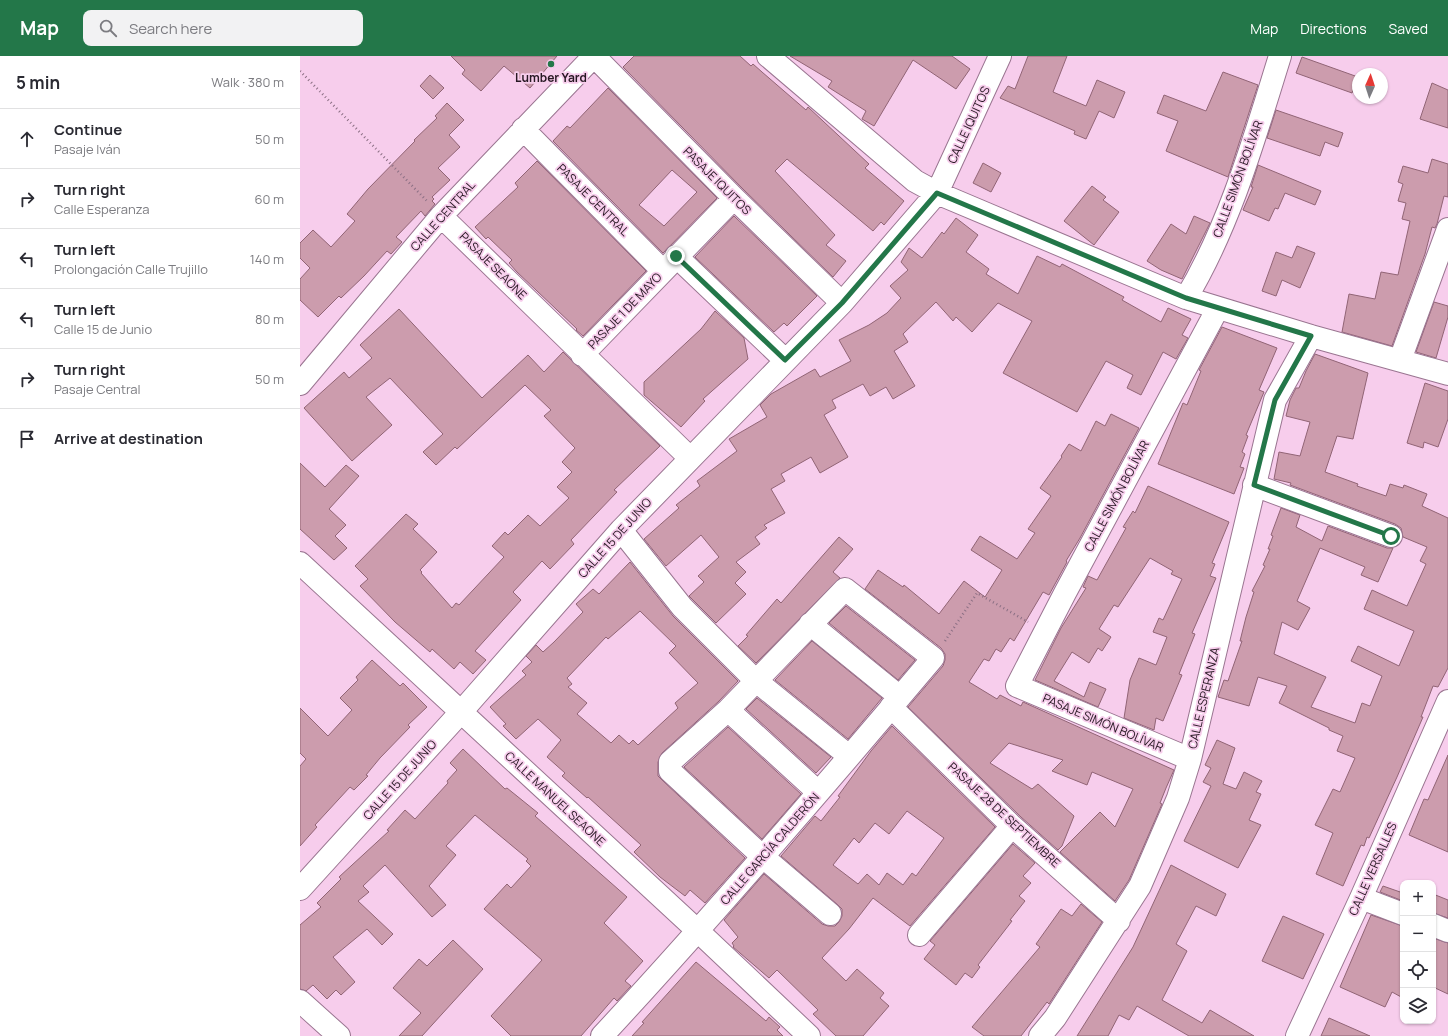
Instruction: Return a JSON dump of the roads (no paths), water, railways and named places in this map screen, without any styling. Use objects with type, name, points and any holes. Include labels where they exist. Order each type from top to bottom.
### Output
[{"type":"street","name":"CALLE CENTRAL","points":[[300,384],[441,216],[594,56]]},
{"type":"street","name":"PASAJE IQUITOS","points":[[594,56],[734,198],[842,303]]},
{"type":"street","points":[[768,56],[915,181],[937,193],[1186,298],[1311,336],[1448,374]]},
{"type":"street","name":"CALLE IQUITOS","points":[[937,193],[1000,56]]},
{"type":"street","name":"CALLE SIMÓN BOLÍVAR","points":[[1186,298],[1217,239],[1280,56]]},
{"type":"street","name":"PASAJE CENTRAL","points":[[523,130],[670,264],[785,360]]},
{"type":"street","name":"CALLE 15 DE JUNIO","points":[[300,889],[461,712],[621,530],[842,303],[937,193]]},
{"type":"street","name":"PASAJE 1 DE MAYO","points":[[582,355],[734,198]]},
{"type":"street","name":"PASAJE SEAONE","points":[[441,216],[582,355],[690,458]]},
{"type":"street","points":[[1400,360],[1448,229]]},
{"type":"street","name":"CALLE SIMÓN BOLÍVAR","points":[[1017,686],[1044,632],[1218,308]]},
{"type":"street","name":"CALLE ESPERANZA","points":[[1040,1036],[1055,1018],[1119,921],[1140,886],[1178,798],[1190,759],[1275,400],[1311,336]]},
{"type":"street","points":[[1254,485],[1391,536]]},
{"type":"street","points":[[621,530],[682,607],[755,680],[849,756]]},
{"type":"street","name":"CALLE MANUEL SEAONE","points":[[300,563],[699,932],[808,1036]]},
{"type":"street","name":"CALLE GARCÍA CALDERÓN","points":[[602,1036],[699,932],[933,658],[844,589],[810,624]]},
{"type":"street","points":[[810,624],[728,710],[670,762],[670,771],[763,857],[830,914]]},
{"type":"street","name":"PASAJE 28 DE SEPTIEMBRE","points":[[810,624],[896,702],[1012,826],[1119,921]]},
{"type":"street","name":"PASAJE SIMÓN BOLÍVAR","points":[[1017,686],[1190,759]]},
{"type":"street","name":"CALLE VERSALLES","points":[[1297,1036],[1361,898],[1448,701]]},
{"type":"street","points":[[728,710],[818,792]]},
{"type":"street","points":[[919,935],[1012,826]]},
{"type":"street","points":[[1361,898],[1400,913]]},
{"type":"street","points":[[1436,926],[1448,930]]},
{"type":"street","points":[[300,1001],[340,1036]]},
{"type":"place","name":"Lumber Yard","points":[[551,64]]}]
